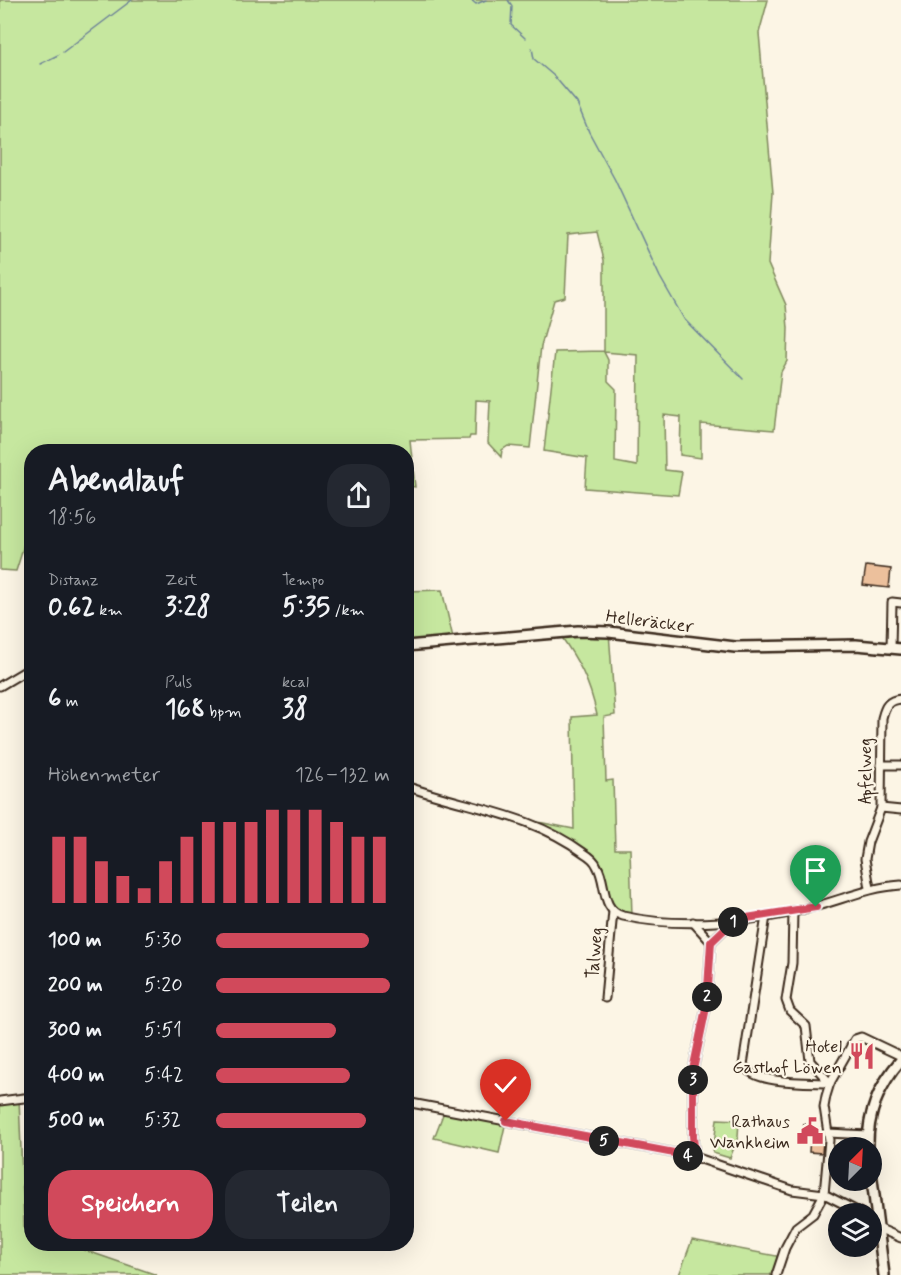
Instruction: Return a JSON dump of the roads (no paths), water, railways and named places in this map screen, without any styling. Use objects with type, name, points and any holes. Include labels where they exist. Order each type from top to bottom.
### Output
[{"type":"street","name":"Helleräcker","points":[[414,645],[578,631],[609,632],[735,647],[856,645],[896,648],[892,602],[901,603]]},
{"type":"street","points":[[0,686],[24,672]]},
{"type":"street","name":"Apfelweg","points":[[870,888],[866,869],[866,850],[881,808],[880,730],[884,710],[892,700],[901,699]]},
{"type":"street","points":[[881,765],[901,765]]},
{"type":"street","points":[[414,788],[518,818],[560,837],[587,855],[598,867],[608,904],[621,915],[693,922],[734,920],[816,907],[870,888],[901,885]]},
{"type":"street","points":[[881,808],[901,810]]},
{"type":"street","name":"Talweg","points":[[605,998],[613,910]]},
{"type":"street","points":[[793,911],[792,963],[786,1000],[790,1011],[806,1026],[810,1061],[830,1083]]},
{"type":"street","points":[[766,916],[743,1065],[746,1070],[771,1080],[830,1083]]},
{"type":"street","points":[[695,1157],[693,1070],[707,1003],[711,942],[734,920]]},
{"type":"street","points":[[693,922],[711,942]]},
{"type":"street","points":[[776,1275],[785,1248],[796,1227],[813,1214],[824,1194],[829,1148],[824,1107],[830,1083],[855,1039],[867,1038],[901,1056]]},
{"type":"street","points":[[828,1133],[868,1135],[874,1104],[882,1085],[901,1060]]},
{"type":"street","points":[[0,1101],[24,1097]]},
{"type":"street","points":[[414,1104],[695,1157],[792,1190],[824,1194],[842,1203]]},
{"type":"street","points":[[882,1227],[901,1238]]},
{"type":"street","points":[[881,1257],[884,1275]]},
{"type":"waterway","points":[[63,52],[132,0]]},
{"type":"waterway","points":[[471,0],[476,4],[486,0]]},
{"type":"waterway","points":[[508,0],[512,6],[511,25],[525,38]]},
{"type":"waterway","points":[[532,48],[534,59],[554,76],[577,103],[660,277],[684,319],[743,379]]},
{"type":"waterway","points":[[40,64],[58,55]]},
{"type":"place","name":"Hotel Gasthof Löwen","points":[[862,1056]]},
{"type":"place","name":"Rathaus Wankheim","points":[[810,1131]]}]
